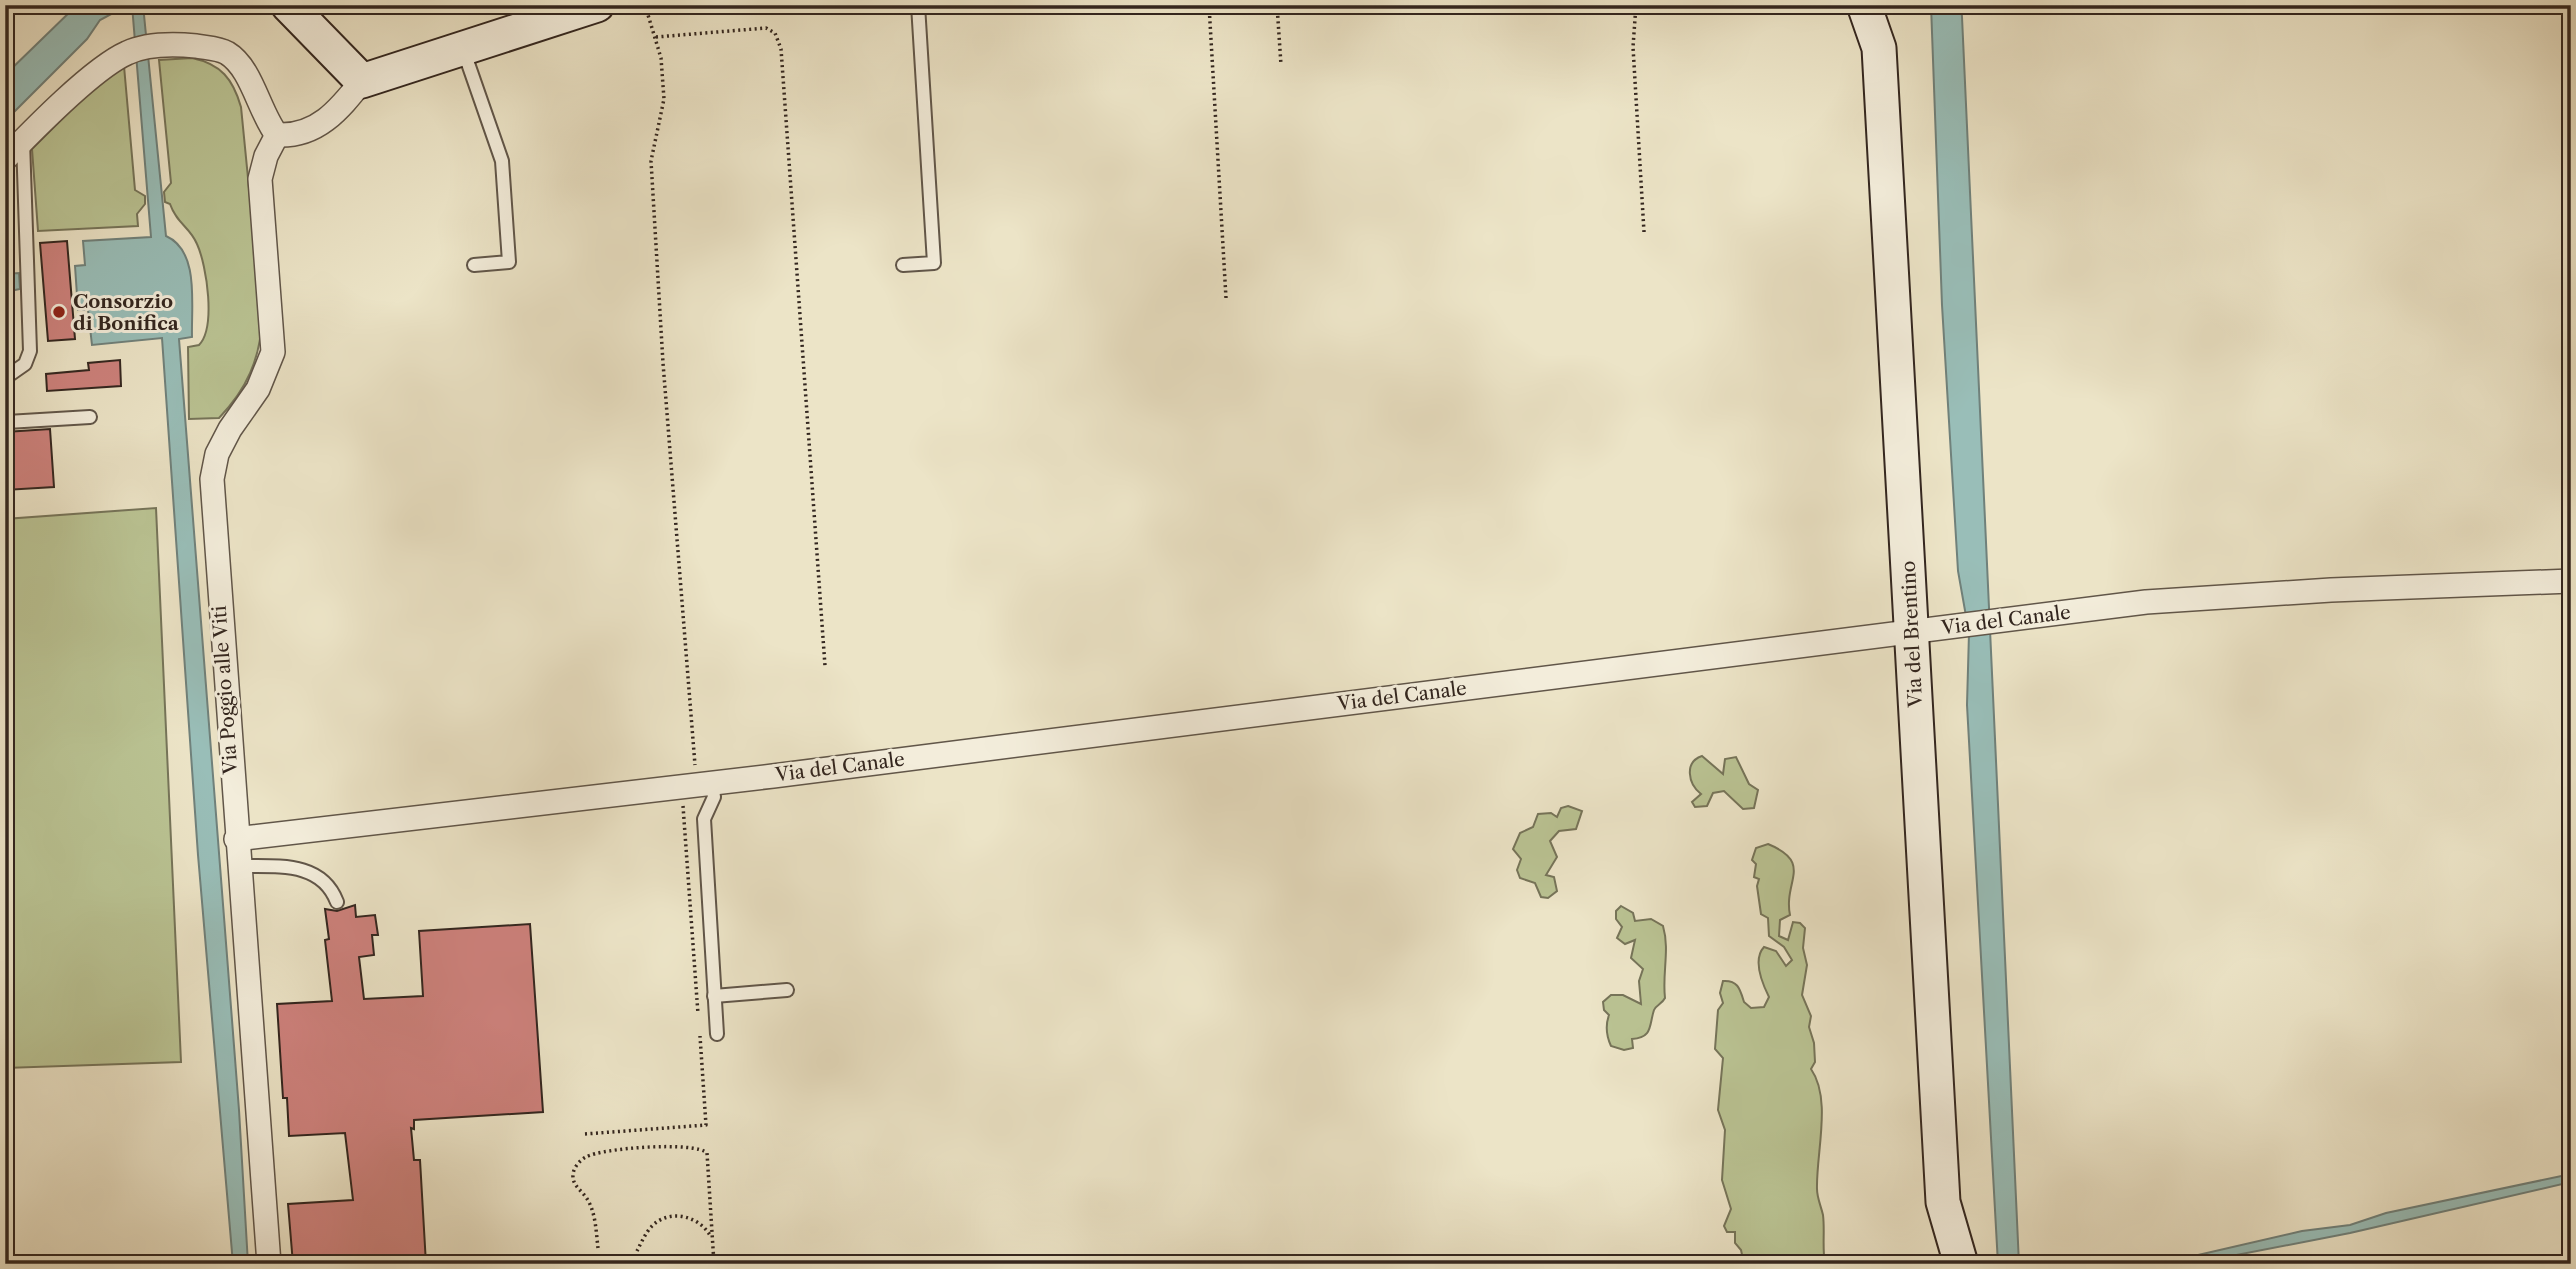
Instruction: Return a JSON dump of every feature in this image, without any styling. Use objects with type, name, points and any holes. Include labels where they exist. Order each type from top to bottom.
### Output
[{"type":"street","points":[[5,159],[107,64],[129,52],[180,44],[227,53],[238,63],[250,83],[266,122],[277,135],[295,136],[312,131],[339,110],[362,81],[463,46],[597,5]]},
{"type":"street","name":"Via del Brentino","points":[[1864,5],[1879,48],[1943,1202],[1961,1264]]},
{"type":"street","points":[[299,17],[362,81]]},
{"type":"street","name":"Via Poggio alle Viti","points":[[269,1264],[212,480],[217,454],[230,429],[258,389],[274,352],[260,179],[266,156],[277,135]]},
{"type":"street","name":"Via del Canale","points":[[236,839],[696,785],[2147,602],[2331,590],[2571,581]]},
{"type":"lane","points":[[903,265],[934,263],[918,5]]},
{"type":"lane","points":[[463,46],[502,161],[509,262],[474,265]]},
{"type":"lane","points":[[5,378],[25,364],[30,351],[23,141]]},
{"type":"lane","points":[[5,406],[7,422],[90,417]]},
{"type":"lane","points":[[696,785],[715,797],[704,819],[717,1034]]},
{"type":"lane","points":[[238,866],[307,871],[331,886],[337,902]]},
{"type":"lane","points":[[714,996],[787,990]]},
{"type":"path","points":[[645,5],[662,58],[664,99],[651,161],[663,363],[696,785],[698,1016]]},
{"type":"path","points":[[1209,5],[1226,298]]},
{"type":"path","points":[[1277,5],[1281,65]]},
{"type":"path","points":[[1636,5],[1633,47],[1644,232]]},
{"type":"path","points":[[656,37],[766,28],[775,33],[781,49],[825,666]]},
{"type":"path","points":[[585,1135],[706,1125],[699,1030]]},
{"type":"path","points":[[598,1248],[590,1205],[576,1188],[573,1174],[578,1163],[588,1155],[676,1146],[702,1148],[707,1153],[714,1264]]},
{"type":"path","points":[[637,1251],[651,1227],[664,1218],[678,1216],[693,1219],[706,1228],[713,1240]]},
{"type":"green space","points":[[192,58],[211,64],[224,74],[234,88],[241,107],[262,320],[255,360],[244,385],[229,407],[219,418],[189,419],[188,347],[199,345],[204,337],[208,311],[207,281],[197,244],[170,204],[165,202],[164,192],[171,183],[159,60]]},
{"type":"green space","points":[[124,66],[135,190],[145,196],[145,204],[137,214],[138,226],[38,231],[32,149],[96,85]]},
{"type":"green space","points":[[156,508],[181,1062],[5,1068],[5,519]]},
{"type":"green space","points":[[1702,756],[1723,774],[1725,759],[1736,757],[1749,784],[1758,790],[1754,808],[1743,809],[1724,791],[1713,793],[1707,806],[1695,807],[1692,802],[1701,794],[1693,785],[1690,768],[1696,759]]},
{"type":"green space","points":[[1568,806],[1582,811],[1576,829],[1559,831],[1550,841],[1557,857],[1546,875],[1554,877],[1557,891],[1548,898],[1541,897],[1535,883],[1520,878],[1517,870],[1521,859],[1513,849],[1520,833],[1533,827],[1538,814],[1551,813],[1557,817],[1561,808]]},
{"type":"green space","points":[[1768,844],[1790,858],[1794,874],[1790,892],[1790,915],[1780,920],[1779,936],[1788,940],[1793,922],[1800,923],[1805,928],[1803,948],[1807,965],[1802,995],[1811,1016],[1809,1027],[1814,1043],[1815,1062],[1811,1069],[1821,1095],[1822,1127],[1817,1189],[1823,1215],[1825,1264],[1744,1264],[1741,1250],[1735,1243],[1735,1232],[1727,1232],[1724,1226],[1731,1209],[1722,1180],[1725,1130],[1718,1110],[1723,1058],[1715,1049],[1718,1010],[1723,1003],[1720,993],[1723,981],[1735,984],[1740,989],[1744,1002],[1751,1008],[1764,1007],[1769,997],[1759,972],[1760,952],[1764,947],[1776,951],[1786,966],[1792,960],[1784,947],[1769,936],[1768,918],[1761,914],[1757,886],[1759,879],[1754,877],[1756,864],[1752,860],[1756,848]]},
{"type":"green space","points":[[1621,906],[1633,913],[1635,921],[1651,919],[1663,926],[1666,944],[1665,998],[1654,1010],[1647,1033],[1632,1039],[1633,1048],[1624,1050],[1611,1046],[1607,1030],[1609,1015],[1604,1010],[1603,1002],[1611,995],[1623,995],[1641,1004],[1639,981],[1643,969],[1631,958],[1635,940],[1625,944],[1617,938],[1622,927],[1616,919],[1616,911]]},
{"type":"water","points":[[77,5],[128,5],[100,20],[87,39],[5,121],[5,75]]},
{"type":"water","points":[[132,5],[143,5],[166,236],[177,243],[184,254],[191,280],[192,337],[179,339],[239,1110],[248,1264],[233,1264],[198,855],[162,338],[92,345],[88,310],[78,310],[75,266],[85,265],[83,241],[151,237]]},
{"type":"water","points":[[177,5],[274,5],[253,10]]},
{"type":"water","points":[[1931,5],[1961,5],[1962,17],[2019,1264],[1998,1264],[1967,705],[1969,633],[1958,571],[1942,305]]},
{"type":"water","points":[[19,273],[20,289],[10,291],[11,318],[5,322],[5,274]]},
{"type":"water","points":[[2571,1174],[2571,1182],[2350,1233],[2190,1264],[2159,1264],[2302,1231],[2350,1225],[2386,1213]]},
{"type":"building","name":"Consorzio di Bonifica","points":[[67,241],[75,339],[48,341],[40,243]]},
{"type":"building","points":[[120,360],[121,386],[47,391],[46,374],[89,370],[88,363]]},
{"type":"building","points":[[50,429],[54,487],[5,490],[5,432]]},
{"type":"building","points":[[355,905],[356,917],[375,915],[378,935],[372,935],[374,955],[359,957],[364,999],[423,996],[419,931],[530,924],[543,1112],[414,1120],[414,1129],[411,1128],[414,1160],[420,1160],[426,1264],[293,1264],[288,1204],[353,1200],[345,1133],[289,1136],[287,1098],[283,1098],[277,1004],[332,1001],[325,940],[329,939],[325,909],[337,911]]},
{"type":"place","name":"Consorzio di Bonifica","points":[[59,312]]}]
